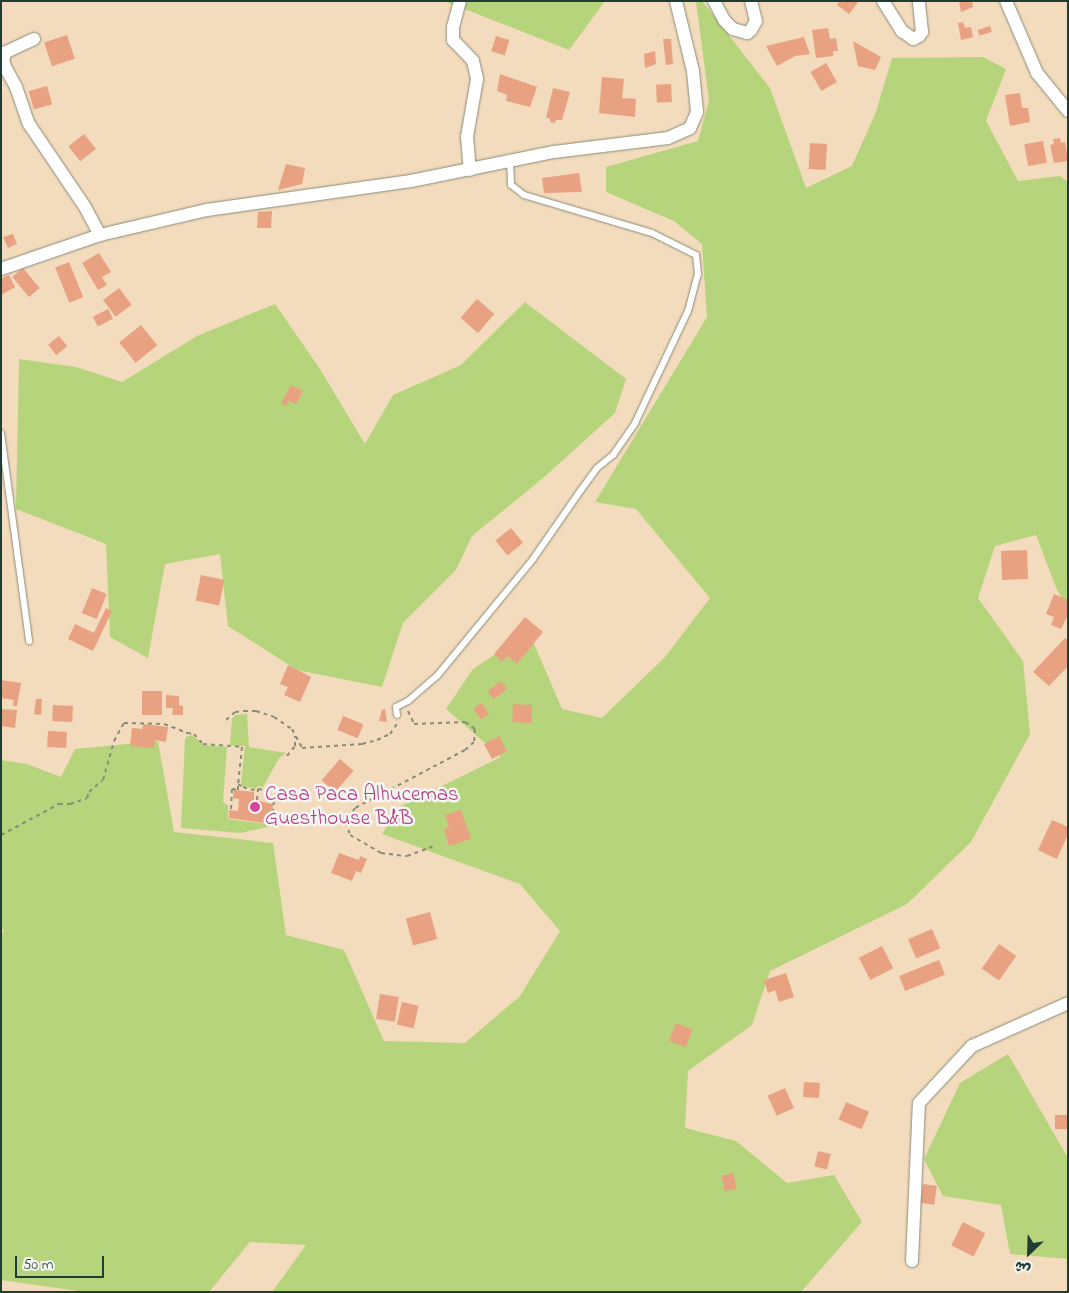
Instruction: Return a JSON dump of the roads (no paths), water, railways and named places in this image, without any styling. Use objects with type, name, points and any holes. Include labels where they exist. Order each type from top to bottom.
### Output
[{"type":"street","points":[[460,1],[453,28],[453,40],[473,61],[477,80],[467,137],[470,170]]},
{"type":"street","points":[[1,269],[100,235],[207,210],[411,181],[554,152],[668,138],[690,128],[697,112],[693,70],[676,1]]},
{"type":"street","points":[[714,1],[724,20],[733,29],[747,33],[756,21],[751,1]]},
{"type":"street","points":[[883,1],[906,36],[913,39],[922,32],[919,1]]},
{"type":"street","points":[[1006,1],[1037,74],[1068,111]]},
{"type":"street","points":[[34,39],[6,52],[3,59],[4,67],[16,87],[29,124],[85,207],[100,235]]},
{"type":"street","points":[[912,1261],[919,1103],[972,1046],[1068,1003]]},
{"type":"lane","points":[[397,715],[396,707],[408,701],[437,676],[532,559],[592,476],[613,455],[630,431],[688,311],[698,274],[696,255],[652,234],[524,194],[511,185],[510,161]]},
{"type":"lane","points":[[1,432],[29,641]]},
{"type":"place","name":"Casa Paca Alhucemas Guesthouse B&B","points":[[255,807]]}]
